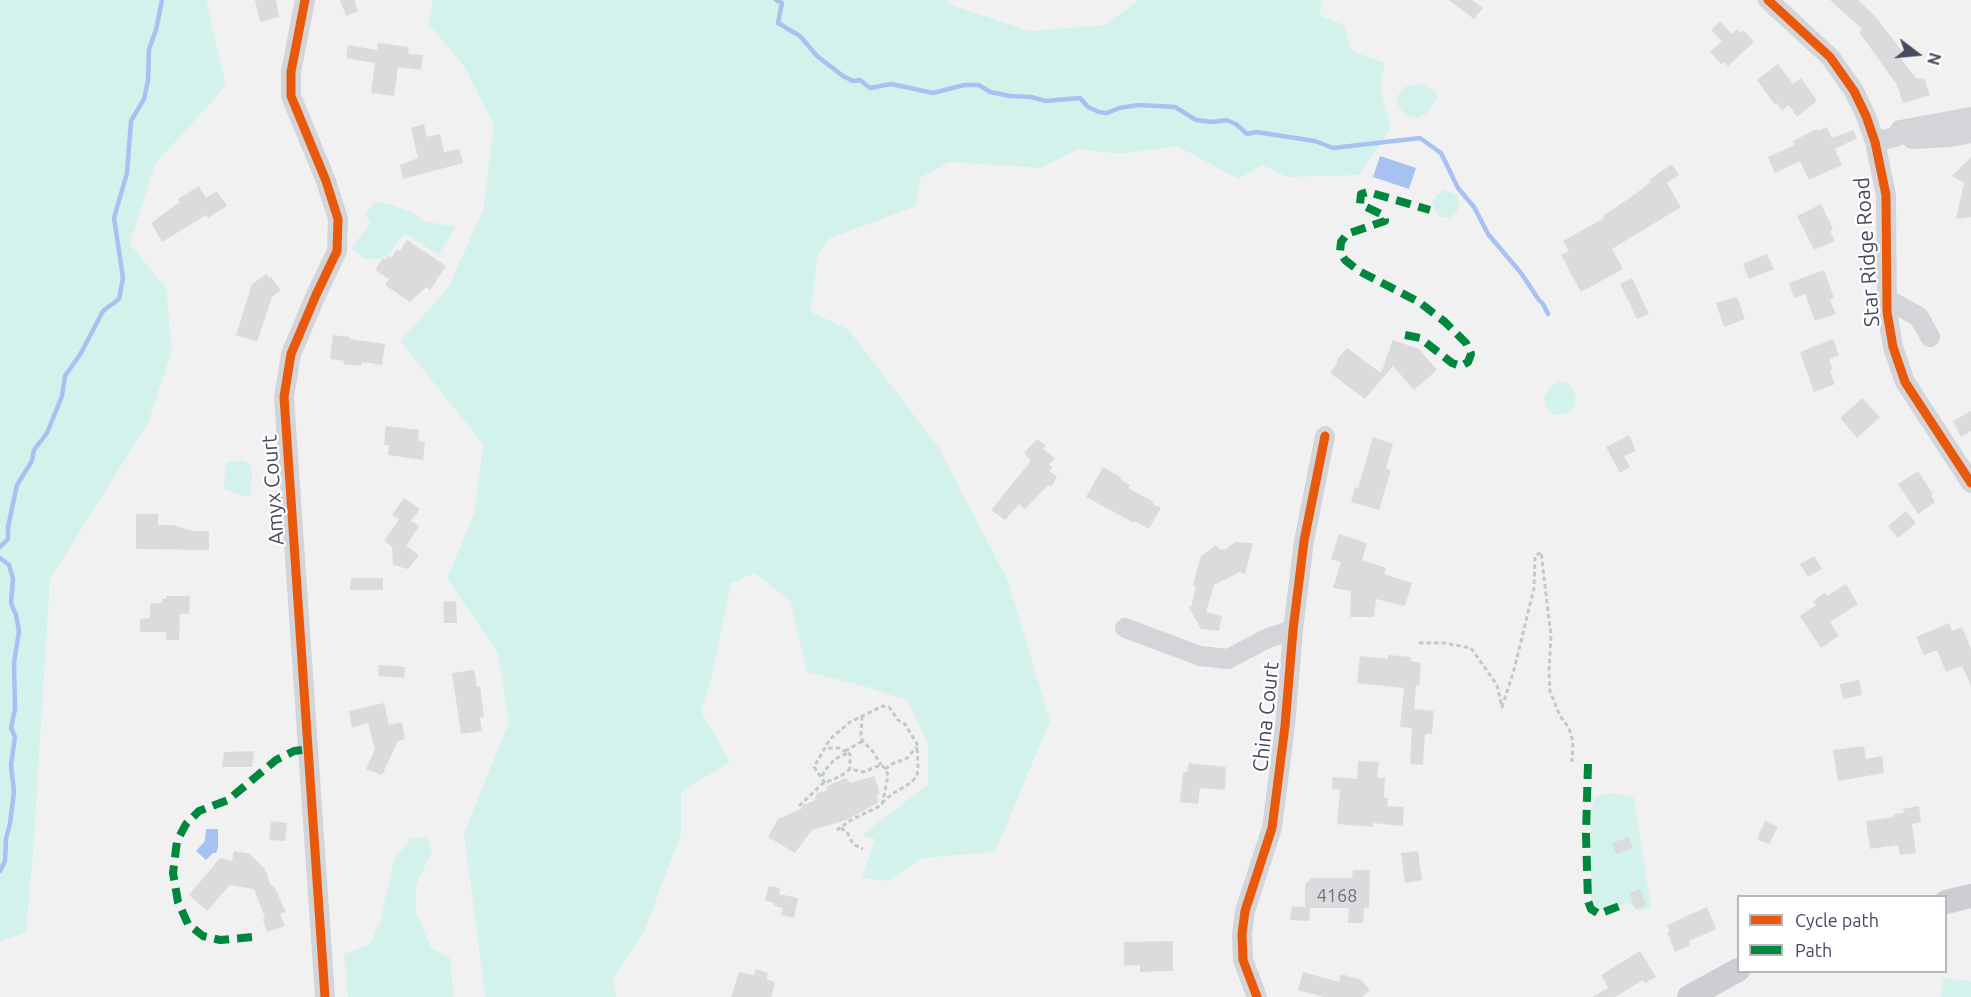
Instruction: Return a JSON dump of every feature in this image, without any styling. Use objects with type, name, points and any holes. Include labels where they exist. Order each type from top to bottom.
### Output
[{"type":"main road","points":[[1947,902],[1971,896]]},
{"type":"main road","points":[[1689,997],[1737,971]]},
{"type":"street","name":"Amyx Court","points":[[305,0],[291,72],[291,96],[326,181],[338,219],[337,251],[291,354],[284,396],[325,997]]},
{"type":"street","name":"Star Ridge Road","points":[[1768,0],[1830,57],[1854,91],[1866,116],[1875,142],[1886,195],[1887,312],[1893,347],[1905,382],[1971,483]]},
{"type":"street","points":[[1898,136],[1900,130],[1971,117]]},
{"type":"street","points":[[1875,142],[1898,136],[1902,139],[1950,137],[1971,133]]},
{"type":"street","points":[[1887,299],[1919,317],[1930,337]]},
{"type":"street","name":"China Court","points":[[1257,997],[1243,960],[1242,934],[1245,911],[1272,828],[1304,541],[1325,436]]},
{"type":"street","points":[[1125,628],[1200,656],[1228,659],[1268,638],[1293,630]]},
{"type":"path","points":[[1419,644],[1444,644],[1471,648],[1497,685],[1502,707],[1514,670],[1534,588],[1535,556],[1541,552],[1551,636],[1550,691],[1560,716],[1569,728],[1573,742],[1572,762]]},
{"type":"path","points":[[825,783],[814,767],[830,739],[850,722],[883,706],[889,707],[898,720],[905,724],[917,747],[917,775],[912,782],[882,802]]},
{"type":"path","points":[[862,716],[862,740],[885,768],[888,776],[882,805],[838,829],[847,832],[853,844],[863,849]]},
{"type":"path","points":[[822,778],[829,765],[862,740]]},
{"type":"path","points":[[885,768],[909,757],[917,747]]},
{"type":"path","points":[[825,748],[839,748],[847,752]]},
{"type":"path","points":[[847,752],[850,769]]},
{"type":"path","points":[[799,806],[825,783],[850,769],[864,772],[881,765]]},
{"type":"green space","points":[[0,0],[206,0],[226,86],[155,164],[130,244],[166,288],[172,350],[148,423],[50,579],[26,932],[0,942]]},
{"type":"green space","points":[[433,0],[947,0],[949,4],[1029,31],[1105,25],[1139,0],[1322,0],[1320,16],[1344,25],[1352,51],[1385,63],[1380,87],[1391,128],[1359,175],[1288,177],[1262,165],[1238,179],[1177,146],[1120,154],[1078,149],[1041,168],[949,162],[920,178],[916,206],[828,239],[817,258],[811,312],[848,329],[939,448],[1008,581],[1050,721],[995,852],[922,858],[889,881],[862,878],[875,839],[862,835],[928,784],[928,744],[907,700],[807,672],[790,601],[755,573],[731,583],[712,676],[701,711],[730,762],[681,792],[681,834],[644,932],[613,979],[616,997],[485,997],[464,833],[509,722],[498,653],[447,578],[475,511],[483,444],[400,341],[448,288],[483,210],[494,125],[464,66],[428,23]]},
{"type":"green space","points":[[1419,83],[1427,85],[1437,93],[1437,100],[1427,113],[1419,118],[1404,115],[1396,101],[1398,95],[1405,87]]},
{"type":"green space","points":[[1444,189],[1458,196],[1457,212],[1450,218],[1438,217],[1432,201]]},
{"type":"green space","points":[[375,202],[390,204],[415,214],[423,221],[456,227],[438,255],[405,233],[386,257],[383,255],[380,259],[364,259],[352,248],[371,221],[364,215]]},
{"type":"green space","points":[[1558,382],[1569,384],[1576,394],[1574,407],[1566,414],[1554,415],[1546,407],[1544,398],[1549,388]]},
{"type":"green space","points":[[242,460],[251,465],[252,471],[251,495],[248,497],[224,489],[226,462]]},
{"type":"green space","points":[[1613,793],[1634,798],[1651,907],[1640,911],[1627,903],[1601,910],[1591,901],[1591,811],[1595,797]]},
{"type":"green space","points":[[428,837],[432,851],[416,885],[416,912],[431,948],[450,958],[454,997],[348,997],[344,954],[369,945],[380,923],[394,859],[411,839]]},
{"type":"green space","points":[[1943,978],[1971,981],[1971,997],[1941,997]]},
{"type":"water","points":[[1380,156],[1416,168],[1409,189],[1373,177]]},
{"type":"water","points":[[206,829],[218,829],[218,847],[216,853],[206,860],[196,851],[205,841]]},
{"type":"building","points":[[255,0],[276,0],[279,17],[260,22]]},
{"type":"building","points":[[340,0],[354,0],[358,11],[346,16]]},
{"type":"building","points":[[1449,0],[1472,0],[1483,8],[1474,19]]},
{"type":"building","points":[[1830,0],[1858,0],[1875,16],[1902,51],[1897,54],[1917,79],[1924,78],[1930,95],[1903,103],[1897,85],[1859,32],[1862,29]]},
{"type":"building","points":[[1720,21],[1732,34],[1737,29],[1740,33],[1743,30],[1754,42],[1728,66],[1724,62],[1721,64],[1710,52],[1722,41],[1711,30]]},
{"type":"building","points":[[378,43],[409,47],[408,54],[423,55],[421,70],[398,67],[394,96],[371,93],[375,63],[346,58],[348,45],[377,50]]},
{"type":"building","points":[[1778,64],[1793,84],[1801,78],[1817,101],[1797,117],[1789,105],[1782,111],[1777,103],[1775,105],[1757,80]]},
{"type":"building","points":[[424,124],[427,137],[440,134],[444,152],[459,149],[463,163],[403,179],[400,165],[418,158],[411,128]]},
{"type":"building","points":[[1827,127],[1832,138],[1853,130],[1857,138],[1835,149],[1842,165],[1809,180],[1800,161],[1775,173],[1768,157],[1795,145],[1793,141],[1817,129],[1818,131]]},
{"type":"building","points":[[1971,157],[1971,217],[1956,219],[1964,183],[1952,176]]},
{"type":"building","points":[[1672,164],[1679,175],[1667,183],[1681,207],[1612,249],[1623,269],[1581,292],[1561,255],[1569,251],[1563,241],[1604,218],[1603,216]]},
{"type":"building","points":[[199,186],[206,198],[217,191],[227,206],[208,218],[206,215],[162,242],[151,223],[180,202],[178,199]]},
{"type":"building","points":[[1821,204],[1833,229],[1830,231],[1835,241],[1814,250],[1797,216]]},
{"type":"building","points":[[407,240],[446,266],[430,290],[426,287],[410,302],[385,285],[389,279],[375,270],[383,258],[386,260],[388,256],[391,258],[397,249],[400,251]]},
{"type":"building","points":[[1767,254],[1774,269],[1749,279],[1743,264]]},
{"type":"building","points":[[1824,270],[1834,298],[1830,300],[1836,314],[1815,321],[1805,294],[1794,298],[1789,283]]},
{"type":"building","points":[[266,274],[281,290],[272,297],[257,342],[236,335],[252,284]]},
{"type":"building","points":[[1632,278],[1649,314],[1637,319],[1620,284]]},
{"type":"building","points":[[1737,297],[1745,319],[1724,327],[1716,303]]},
{"type":"building","points":[[333,335],[385,344],[382,365],[362,362],[361,366],[343,364],[344,361],[330,359]]},
{"type":"building","points":[[1833,339],[1839,355],[1829,359],[1833,370],[1830,371],[1835,384],[1814,392],[1800,352]]},
{"type":"building","points":[[1393,340],[1419,349],[1437,370],[1414,390],[1393,366],[1365,399],[1330,373],[1347,348],[1381,373]]},
{"type":"building","points":[[1862,398],[1880,417],[1857,438],[1840,418]]},
{"type":"building","points":[[1971,411],[1971,431],[1961,437],[1953,421]]},
{"type":"building","points":[[386,426],[419,430],[418,441],[425,442],[423,460],[388,455],[389,445],[384,445]]},
{"type":"building","points":[[1629,435],[1636,451],[1624,456],[1630,467],[1620,473],[1606,447]]},
{"type":"building","points":[[1373,437],[1393,444],[1386,468],[1391,470],[1379,510],[1351,502],[1355,487],[1358,488]]},
{"type":"building","points":[[1037,439],[1046,446],[1043,449],[1055,458],[1049,465],[1053,467],[1049,471],[1057,477],[1051,487],[1048,485],[1025,509],[1019,504],[1005,520],[991,510],[1031,461],[1024,453]]},
{"type":"building","points":[[1103,467],[1122,478],[1121,480],[1130,485],[1128,488],[1161,508],[1149,529],[1086,497]]},
{"type":"building","points":[[1918,471],[1933,494],[1931,495],[1935,502],[1918,514],[1898,484]]},
{"type":"building","points":[[404,498],[420,509],[411,521],[419,526],[406,546],[419,555],[408,569],[393,565],[392,547],[384,541],[399,519],[392,515]]},
{"type":"building","points":[[1906,511],[1916,523],[1898,538],[1888,526]]},
{"type":"building","points":[[136,514],[158,514],[158,525],[173,525],[192,531],[209,531],[209,550],[136,549]]},
{"type":"building","points":[[1339,534],[1367,543],[1362,560],[1386,568],[1384,574],[1412,583],[1405,606],[1376,599],[1374,617],[1350,617],[1351,591],[1333,588],[1341,562],[1331,559]]},
{"type":"building","points":[[1235,542],[1253,543],[1245,574],[1240,572],[1214,585],[1206,612],[1222,616],[1219,631],[1201,629],[1188,606],[1191,607],[1196,587],[1193,585],[1201,556],[1216,545],[1221,550]]},
{"type":"building","points":[[1814,556],[1822,569],[1808,577],[1800,564]]},
{"type":"building","points":[[351,578],[383,578],[383,590],[350,590]]},
{"type":"building","points":[[1846,584],[1858,604],[1830,622],[1839,636],[1821,648],[1800,616],[1816,605],[1813,601],[1825,593],[1827,596]]},
{"type":"building","points":[[166,596],[190,596],[189,614],[180,614],[179,640],[166,640],[166,632],[140,632],[140,619],[150,618],[150,604],[162,603],[162,599],[166,599]]},
{"type":"building","points":[[456,601],[457,623],[444,623],[443,602]]},
{"type":"building","points":[[1949,623],[1952,631],[1962,627],[1971,649],[1971,686],[1962,666],[1946,672],[1937,650],[1924,655],[1916,637]]},
{"type":"building","points":[[1388,655],[1411,657],[1411,661],[1421,663],[1414,709],[1434,711],[1432,734],[1425,734],[1423,765],[1410,764],[1412,728],[1400,727],[1404,688],[1357,683],[1360,656],[1388,659]]},
{"type":"building","points":[[379,665],[405,667],[404,678],[378,676]]},
{"type":"building","points":[[474,670],[477,687],[480,686],[484,717],[480,718],[482,731],[461,734],[452,673]]},
{"type":"building","points":[[1859,680],[1862,695],[1843,699],[1840,684]]},
{"type":"building","points":[[384,703],[389,725],[402,722],[405,739],[398,741],[382,775],[366,769],[375,749],[368,723],[352,728],[349,711]]},
{"type":"building","points":[[1864,746],[1866,759],[1882,756],[1884,773],[1838,781],[1833,750]]},
{"type":"building","points":[[254,751],[252,767],[222,767],[224,752]]},
{"type":"building","points":[[1358,761],[1379,762],[1377,778],[1385,778],[1384,798],[1388,798],[1387,806],[1404,807],[1403,826],[1373,823],[1373,827],[1337,824],[1340,790],[1332,789],[1333,777],[1357,779]]},
{"type":"building","points":[[1189,763],[1226,767],[1225,790],[1200,788],[1198,804],[1180,802],[1183,772],[1187,772]]},
{"type":"building","points":[[874,776],[880,793],[877,794],[878,803],[846,820],[812,830],[795,853],[768,837],[778,819],[814,801],[817,793],[826,791],[827,786],[845,778],[851,783]]},
{"type":"building","points":[[1919,806],[1921,822],[1912,824],[1916,853],[1900,855],[1898,845],[1870,849],[1866,821],[1894,817],[1894,814],[1904,813],[1903,809]]},
{"type":"building","points":[[271,821],[287,823],[285,841],[269,840]]},
{"type":"building","points":[[1765,821],[1778,827],[1769,844],[1757,839]]},
{"type":"building","points":[[1629,837],[1633,848],[1616,854],[1612,843]]},
{"type":"building","points":[[234,851],[250,854],[265,869],[271,886],[274,886],[286,912],[280,914],[285,926],[267,932],[263,920],[265,917],[254,889],[230,885],[207,911],[189,895],[220,858],[232,861]]},
{"type":"building","points":[[1418,851],[1422,880],[1405,883],[1401,853]]},
{"type":"building","points":[[1353,870],[1370,870],[1369,908],[1364,907],[1363,923],[1348,923],[1349,908],[1310,908],[1309,921],[1290,920],[1292,906],[1305,907],[1305,884],[1311,878],[1352,878]]},
{"type":"building","points":[[769,886],[780,888],[779,894],[798,898],[794,918],[781,915],[783,908],[774,906],[774,903],[765,900]]},
{"type":"building","points":[[1640,889],[1646,905],[1635,909],[1629,893]]},
{"type":"building","points":[[1707,907],[1716,929],[1689,941],[1690,945],[1675,952],[1667,932],[1670,931],[1667,925]]},
{"type":"building","points":[[1173,941],[1173,971],[1140,972],[1140,965],[1124,966],[1124,942]]},
{"type":"building","points":[[1640,951],[1656,977],[1645,983],[1643,980],[1615,997],[1592,997],[1608,988],[1601,975]]},
{"type":"building","points":[[756,969],[768,973],[766,979],[775,982],[771,997],[731,997],[739,972],[754,975]]},
{"type":"building","points":[[1303,972],[1339,982],[1341,974],[1361,980],[1370,990],[1362,997],[1324,997],[1298,990]]},
{"type":"waterway","points":[[0,547],[8,539],[8,527],[17,485],[32,461],[34,450],[47,433],[62,396],[65,376],[81,353],[103,311],[119,299],[123,278],[114,218],[127,173],[131,121],[144,99],[148,81],[149,49],[156,30],[162,0]]},
{"type":"waterway","points":[[776,0],[782,3],[778,23],[800,36],[817,56],[843,76],[853,81],[860,80],[870,88],[891,84],[933,93],[964,85],[979,85],[990,92],[1046,101],[1080,98],[1088,107],[1107,113],[1119,108],[1139,105],[1175,107],[1196,120],[1213,122],[1226,120],[1236,124],[1247,134],[1256,132],[1315,141],[1333,148],[1420,138],[1441,153],[1458,188],[1474,207],[1488,234],[1521,273],[1548,314]]},
{"type":"waterway","points":[[0,558],[9,565],[13,579],[11,603],[19,631],[14,663],[15,709],[11,728],[15,737],[11,765],[14,792],[6,839],[5,861],[0,871]]},
{"type":"marked path","points":[[1405,335],[1420,338],[1452,363],[1461,366],[1468,362],[1471,354],[1466,343],[1445,322],[1419,302],[1359,271],[1345,260],[1340,252],[1341,242],[1347,234],[1385,221],[1385,216],[1360,204],[1361,194],[1368,192],[1430,210]]},
{"type":"marked path","points":[[252,937],[220,940],[203,936],[188,924],[178,902],[173,873],[177,841],[186,824],[199,811],[228,800],[276,760],[294,751],[309,749]]},
{"type":"marked path","points":[[1588,764],[1586,834],[1588,901],[1591,909],[1599,914],[1622,905]]},
{"type":"cycle path","points":[[305,0],[291,72],[291,96],[326,181],[338,219],[337,251],[291,354],[284,397],[325,997]]},
{"type":"cycle path","points":[[1768,0],[1830,57],[1854,91],[1866,116],[1875,142],[1886,195],[1887,312],[1893,347],[1905,382],[1971,483]]},
{"type":"cycle path","points":[[1257,997],[1243,960],[1242,934],[1245,911],[1272,828],[1304,541],[1325,436]]}]
